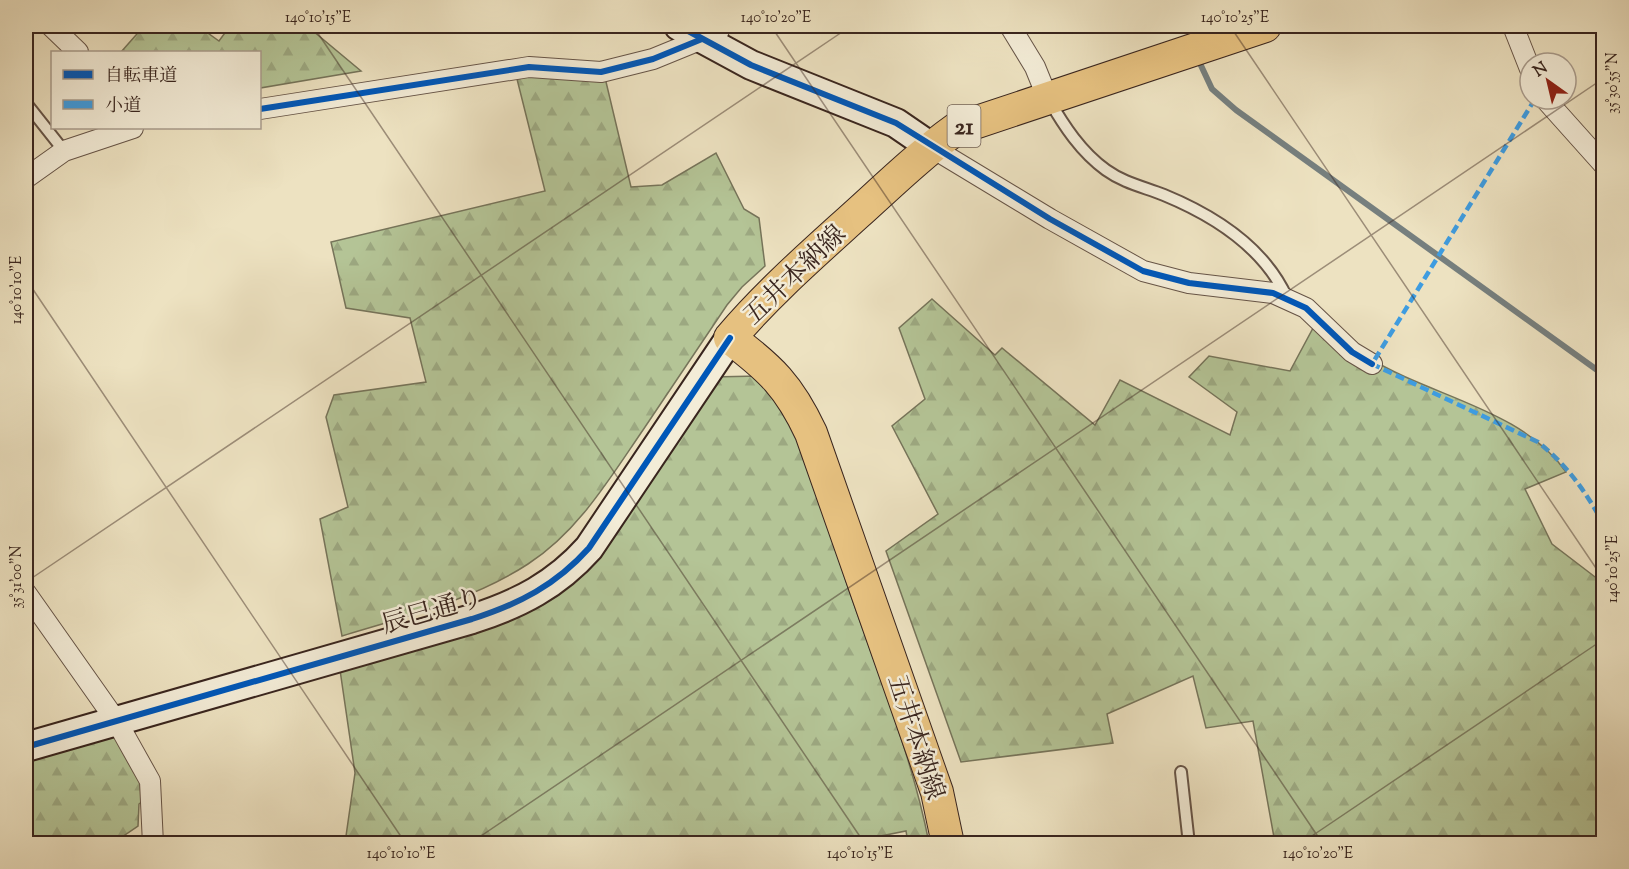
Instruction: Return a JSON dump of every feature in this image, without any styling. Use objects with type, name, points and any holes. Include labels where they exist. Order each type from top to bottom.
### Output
[{"type":"main road","name":"五井本納線","points":[[948,843],[937,792],[811,433],[801,410],[775,374],[730,338],[769,294],[931,147],[956,129],[1265,26]]},
{"type":"street","points":[[51,26],[77,51]]},
{"type":"street","points":[[1010,26],[1035,68],[1048,99]]},
{"type":"street","points":[[1513,26],[1523,51]]},
{"type":"street","points":[[261,109],[529,67],[601,72],[653,60],[704,34],[750,65],[896,123],[931,147],[1050,219],[1143,271],[1181,282],[1273,293],[1306,308],[1352,352],[1372,364]]},
{"type":"street","points":[[1556,111],[1604,165]]},
{"type":"street","points":[[26,178],[64,151],[130,129]]},
{"type":"street","name":"辰巳通り","points":[[26,747],[502,610],[551,584],[589,548],[730,338]]},
{"type":"street","points":[[26,593],[117,722],[150,781],[153,843]]},
{"type":"lane","points":[[1048,99],[1073,138],[1089,156],[1126,182],[1162,194],[1205,213],[1234,233],[1277,277],[1287,299]]},
{"type":"lane","points":[[26,104],[64,151]]},
{"type":"lane","points":[[1181,772],[1190,843]]},
{"type":"green space","points":[[144,26],[198,26],[219,41],[230,26],[307,26],[361,71],[261,88],[261,51],[122,51]]},
{"type":"green space","points":[[513,63],[602,65],[631,187],[662,185],[716,153],[744,209],[759,218],[765,266],[742,287],[727,305],[592,503],[546,551],[507,577],[461,598],[342,636],[320,519],[348,507],[326,417],[334,395],[426,382],[410,318],[346,308],[331,242],[545,191]]},
{"type":"green space","points":[[932,299],[995,355],[1002,348],[1095,425],[1120,380],[1230,435],[1237,412],[1189,377],[1209,356],[1290,371],[1319,317],[1349,344],[1369,358],[1394,372],[1475,406],[1526,433],[1566,472],[1525,489],[1552,544],[1603,583],[1603,843],[1275,843],[1253,721],[1206,728],[1193,676],[1107,714],[1113,743],[961,762],[886,551],[938,514],[892,426],[925,399],[899,328]]},
{"type":"green space","points":[[759,376],[776,398],[790,422],[813,475],[847,584],[903,745],[929,843],[908,843],[906,831],[841,844],[345,843],[355,773],[339,663],[527,607],[711,377]]},
{"type":"green space","points":[[122,727],[146,798],[139,804],[138,826],[113,843],[26,844],[26,755]]},
{"type":"waterway","points":[[1189,26],[1193,41]]},
{"type":"waterway","points":[[1197,57],[1212,89],[1236,110],[1604,375]]},
{"type":"marked path","points":[[1528,111],[1372,364],[1538,442],[1576,480],[1604,525]]},
{"type":"cycle path","points":[[679,26],[751,65],[896,123],[1050,219],[1143,271],[1189,283],[1273,293],[1306,308],[1352,352],[1372,364]]},
{"type":"cycle path","points":[[261,109],[529,67],[601,72],[653,59],[702,39]]},
{"type":"cycle path","points":[[26,747],[472,619],[536,592],[563,573],[589,548],[730,338]]}]
